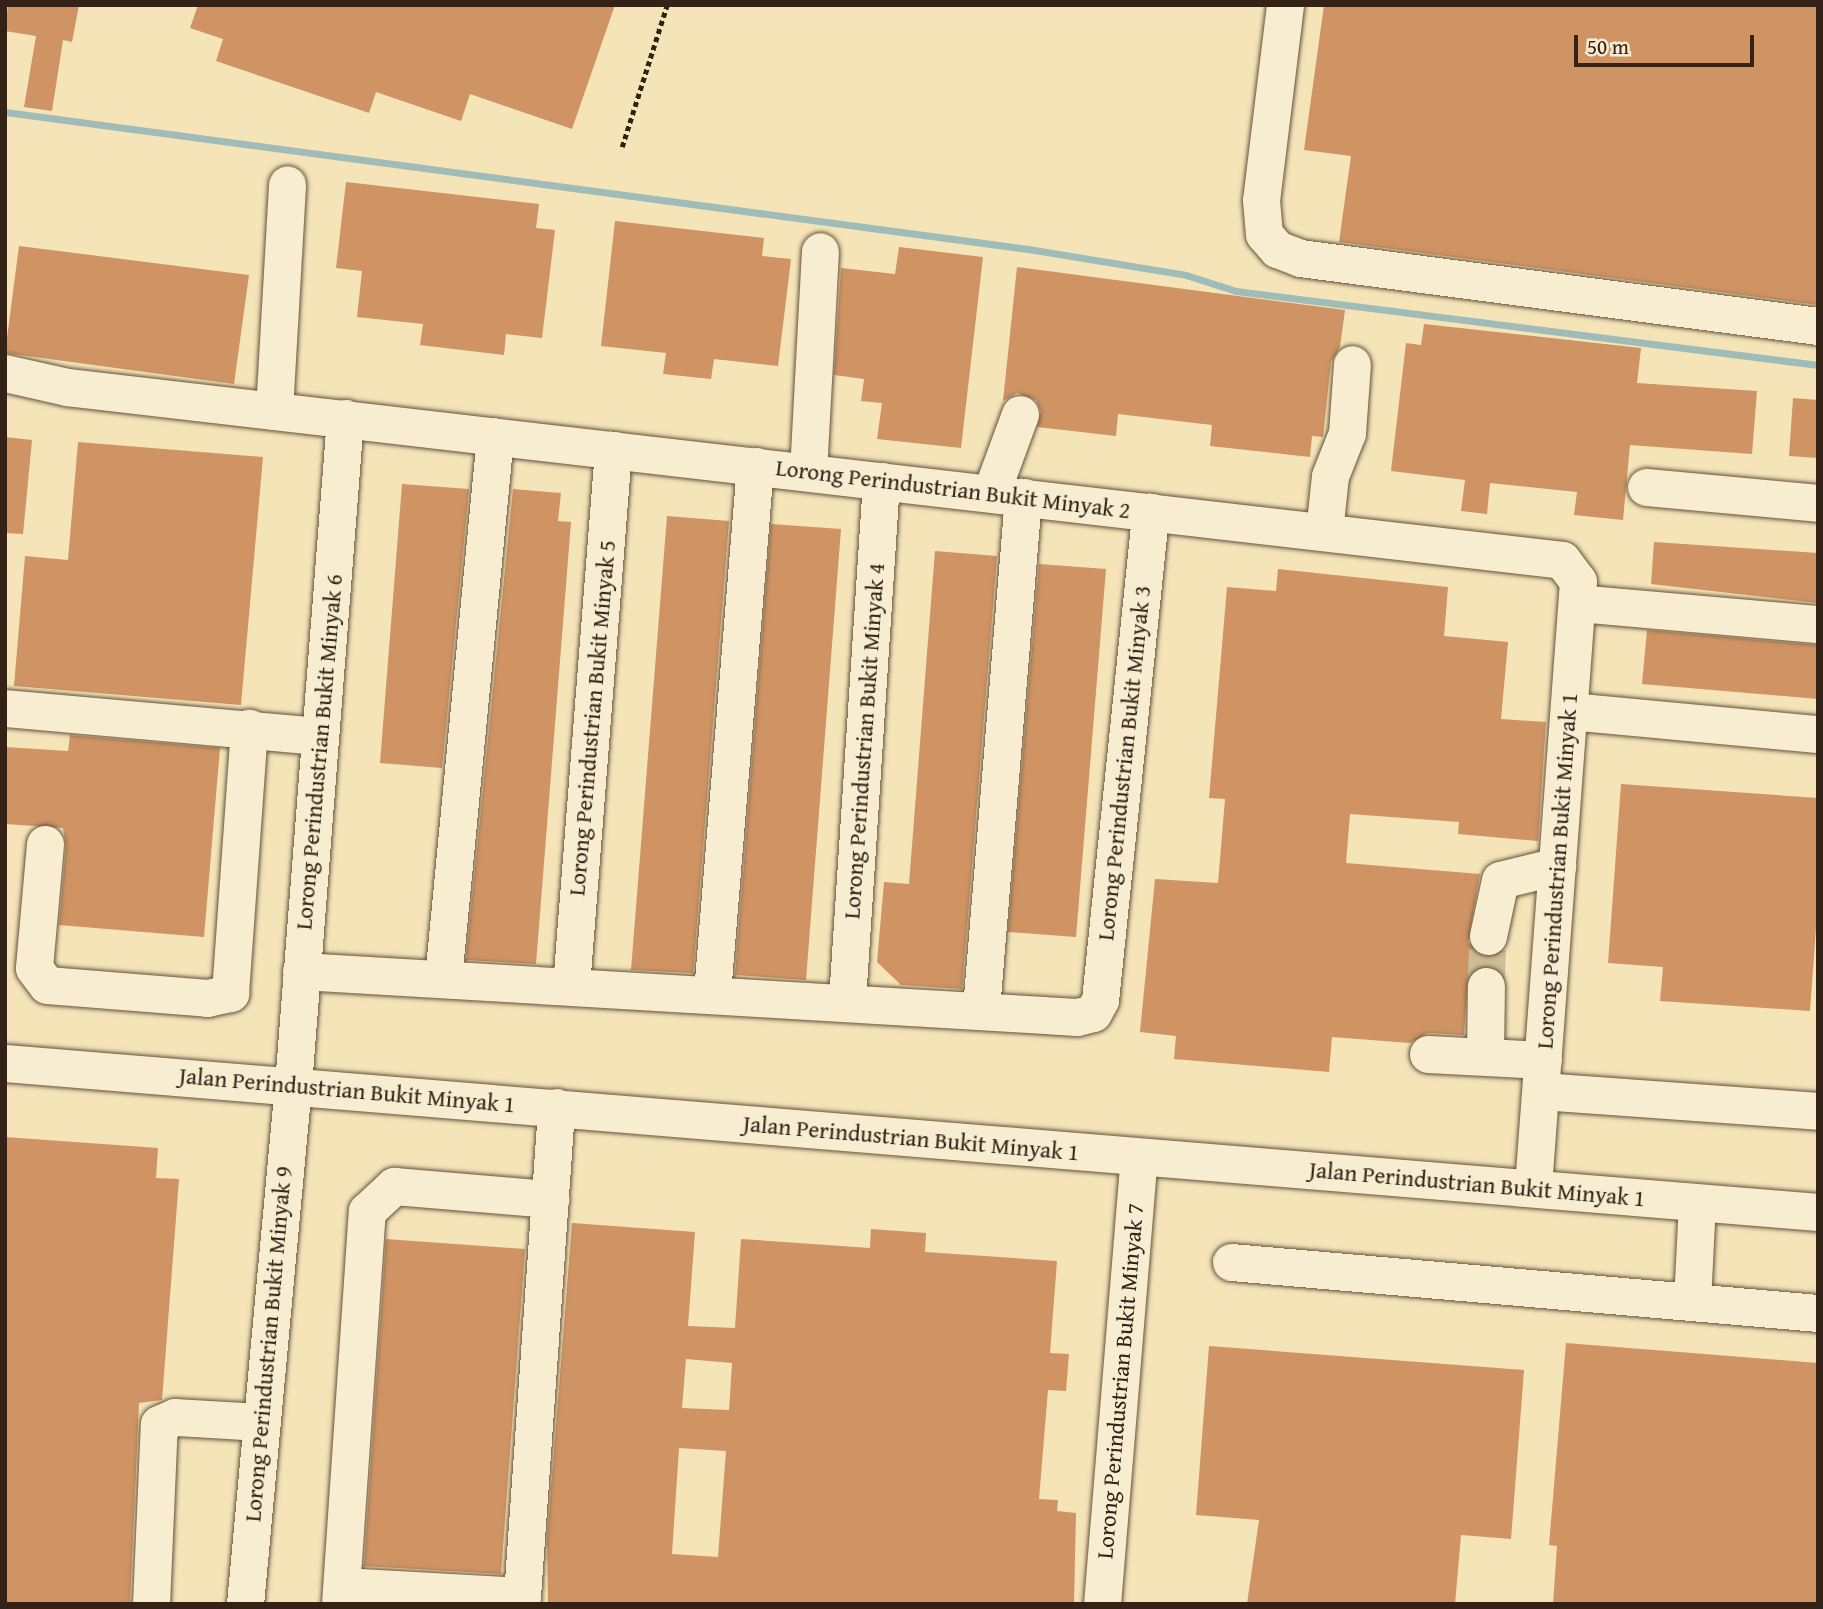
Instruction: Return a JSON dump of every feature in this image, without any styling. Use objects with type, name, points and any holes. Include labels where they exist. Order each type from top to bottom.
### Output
[{"type":"street","points":[[1285,5],[1261,200],[1264,234],[1277,249],[1300,258],[1818,326]]},
{"type":"street","points":[[274,411],[287,184]]},
{"type":"street","points":[[807,472],[820,251]]},
{"type":"street","points":[[1324,532],[1329,476],[1347,433],[1352,364]]},
{"type":"street","name":"Lorong Perindustrian Bukit Minyak 2","points":[[5,373],[66,387],[1562,560]]},
{"type":"street","points":[[301,971],[981,1009],[1007,495],[1020,414]]},
{"type":"street","name":"Lorong Perindustrian Bukit Minyak 6","points":[[293,1085],[345,418]]},
{"type":"street","points":[[443,979],[495,436]]},
{"type":"street","name":"Lorong Perindustrian Bukit Minyak 5","points":[[571,986],[613,450]]},
{"type":"street","points":[[712,993],[755,466]]},
{"type":"street","name":"Lorong Perindustrian Bukit Minyak 4","points":[[848,1000],[881,481]]},
{"type":"street","points":[[1646,487],[1818,503]]},
{"type":"street","name":"Lorong Perindustrian Bukit Minyak 3","points":[[981,1009],[1077,1017],[1093,1013],[1100,1000],[1150,512]]},
{"type":"street","name":"Lorong Perindustrian Bukit Minyak 1","points":[[1534,1187],[1578,581],[1562,560]]},
{"type":"street","points":[[1577,603],[1818,624]]},
{"type":"street","points":[[5,708],[320,736]]},
{"type":"street","points":[[1569,711],[1818,734]]},
{"type":"street","points":[[45,844],[34,968],[47,985],[207,998],[230,993],[249,728]]},
{"type":"street","points":[[1489,936],[1500,880],[1557,866]]},
{"type":"street","points":[[1485,1054],[1486,986]]},
{"type":"street","points":[[1428,1054],[1485,1054],[1542,1075],[1818,1111]]},
{"type":"street","name":"Jalan Perindustrian Bukit Minyak 1","points":[[5,1063],[1818,1212]]},
{"type":"street","name":"Lorong Perindustrian Bukit Minyak 9","points":[[245,1604],[259,1422],[293,1085]]},
{"type":"street","points":[[550,1199],[394,1186],[367,1211],[341,1595],[522,1596],[550,1199],[556,1107]]},
{"type":"street","name":"Lorong Perindustrian Bukit Minyak 7","points":[[1102,1604],[1139,1158]]},
{"type":"street","points":[[1692,1301],[1698,1203]]},
{"type":"street","points":[[1231,1262],[1818,1313]]},
{"type":"street","points":[[151,1604],[159,1424],[175,1417],[259,1422]]},
{"type":"path","points":[[622,147],[667,5]]},
{"type":"building","points":[[8,5],[79,5],[72,42],[63,40],[52,111],[24,107],[36,36],[5,31]]},
{"type":"building","points":[[198,5],[615,5],[572,129],[470,94],[461,121],[376,92],[369,113],[216,61],[223,39],[190,28]]},
{"type":"building","points":[[1324,5],[1818,5],[1818,305],[1339,242],[1351,156],[1304,150]]},
{"type":"building","points":[[346,182],[539,204],[536,228],[555,230],[542,338],[506,334],[504,355],[420,345],[423,324],[357,317],[362,271],[336,268]]},
{"type":"building","points":[[615,221],[764,238],[762,256],[791,259],[778,366],[714,359],[711,379],[663,374],[666,353],[601,346]]},
{"type":"building","points":[[19,246],[249,275],[234,384],[5,353]]},
{"type":"building","points":[[899,247],[983,257],[961,448],[877,439],[882,403],[861,401],[864,379],[834,375],[841,268],[895,274]]},
{"type":"building","points":[[1017,267],[1345,310],[1340,347],[1331,362],[1323,437],[1312,436],[1310,457],[1210,446],[1212,425],[1118,414],[1116,436],[1037,427],[1041,411],[1036,400],[1017,393],[1003,401]]},
{"type":"building","points":[[1424,324],[1641,348],[1637,383],[1757,391],[1752,454],[1630,445],[1623,520],[1574,515],[1577,492],[1490,483],[1487,514],[1461,511],[1465,480],[1391,471],[1406,343],[1421,345]]},
{"type":"building","points":[[1793,398],[1818,400],[1818,458],[1789,456]]},
{"type":"building","points":[[5,437],[32,440],[23,534],[5,533]]},
{"type":"building","points":[[78,442],[263,457],[241,705],[14,686],[25,556],[68,560]]},
{"type":"building","points":[[402,484],[469,489],[442,768],[380,763]]},
{"type":"building","points":[[513,489],[561,493],[558,521],[571,522],[536,964],[466,960]]},
{"type":"building","points":[[667,516],[729,521],[693,973],[631,970]]},
{"type":"building","points":[[771,524],[841,529],[806,980],[735,975]]},
{"type":"building","points":[[1654,542],[1818,553],[1818,603],[1651,584]]},
{"type":"building","points":[[935,551],[997,556],[962,989],[901,985],[877,962],[884,882],[909,884]]},
{"type":"building","points":[[1039,564],[1106,569],[1076,937],[1008,932]]},
{"type":"building","points":[[1278,569],[1448,587],[1444,636],[1508,642],[1501,719],[1546,722],[1538,841],[1458,834],[1459,822],[1350,814],[1346,863],[1480,874],[1468,942],[1483,956],[1501,952],[1500,971],[1486,965],[1468,976],[1464,1035],[1428,1033],[1410,1043],[1332,1037],[1329,1072],[1174,1059],[1176,1036],[1140,1032],[1155,879],[1218,883],[1225,799],[1209,798],[1227,587],[1276,591]]},
{"type":"building","points":[[1647,630],[1818,645],[1818,699],[1642,684]]},
{"type":"building","points":[[70,735],[220,748],[204,937],[59,925],[66,846],[63,828],[5,824],[5,747],[68,751]]},
{"type":"building","points":[[1621,784],[1818,798],[1818,900],[1810,1011],[1660,1001],[1663,967],[1608,963]]},
{"type":"building","points":[[5,1137],[158,1148],[156,1178],[179,1179],[162,1400],[139,1403],[130,1604],[5,1604]]},
{"type":"building","points":[[572,1223],[695,1232],[688,1326],[735,1328],[741,1239],[870,1248],[871,1229],[926,1233],[925,1252],[1057,1261],[1050,1353],[1069,1354],[1066,1391],[1048,1390],[1039,1499],[1058,1500],[1057,1511],[1076,1513],[1074,1604],[548,1604],[547,1540]],"holes":[[[686,1359],[732,1363],[729,1410],[682,1408]],[[679,1448],[726,1451],[718,1557],[672,1554]]]},
{"type":"building","points":[[386,1239],[525,1249],[501,1574],[364,1566]]},
{"type":"building","points":[[1566,1343],[1818,1363],[1818,1604],[1553,1604],[1557,1546],[1549,1545]]},
{"type":"building","points":[[1209,1346],[1524,1370],[1511,1539],[1461,1535],[1455,1604],[1247,1604],[1259,1520],[1196,1515]]},
{"type":"waterway","points":[[5,112],[1028,249],[1186,275],[1236,291],[1818,365]]},
{"type":"tunnel","points":[[1486,986],[1488,936]]}]
